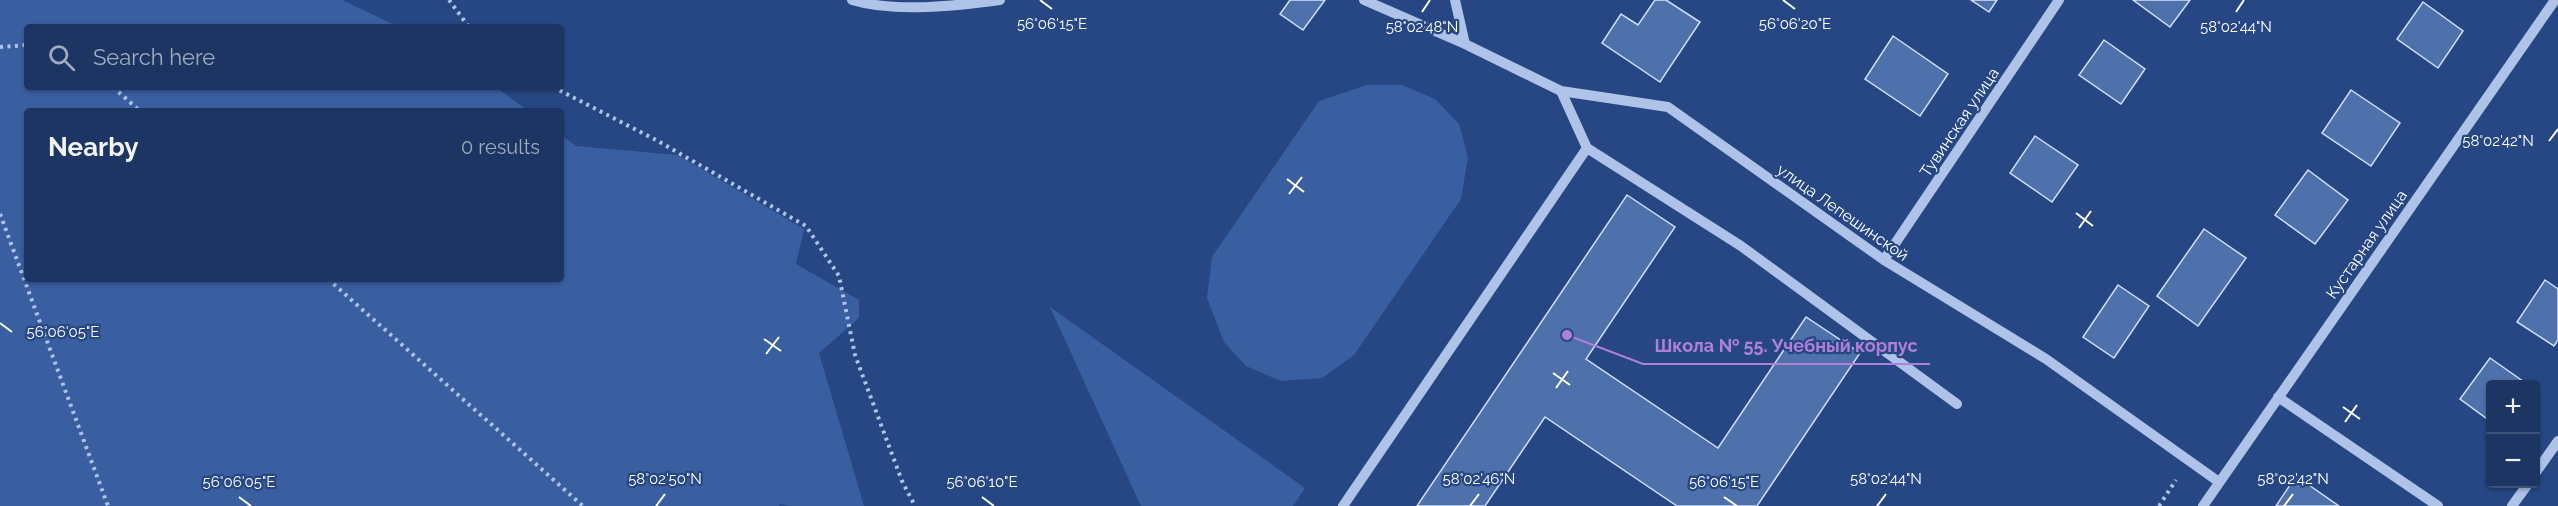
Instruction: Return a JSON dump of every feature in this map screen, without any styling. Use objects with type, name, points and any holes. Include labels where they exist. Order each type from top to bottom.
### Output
[{"type":"street","points":[[852,0],[878,3],[974,4],[1000,0]]},
{"type":"street","name":"улица Лепешинской","points":[[1364,0],[1465,44],[1561,91],[1668,107],[1884,260],[2046,359],[2219,482]]},
{"type":"street","points":[[1455,0],[1465,44]]},
{"type":"street","name":"Тувинская улица","points":[[1884,260],[2059,0]]},
{"type":"street","name":"Кустарная улица","points":[[2203,506],[2555,0]]},
{"type":"street","points":[[1561,91],[1587,148],[1741,246],[1957,404]]},
{"type":"street","points":[[1343,506],[1587,148]]},
{"type":"street","points":[[2278,397],[2438,506]]},
{"type":"street","points":[[2540,465],[2558,441]]},
{"type":"street","points":[[2512,506],[2525,488]]},
{"type":"path","points":[[449,0],[467,24]]},
{"type":"path","points":[[0,47],[24,45]]},
{"type":"path","points":[[116,90],[137,108]]},
{"type":"path","points":[[559,90],[658,141],[806,226],[839,276],[855,355],[902,481],[915,506]]},
{"type":"path","points":[[0,214],[24,279]]},
{"type":"path","points":[[25,282],[108,506]]},
{"type":"path","points":[[331,282],[583,506]]},
{"type":"shaded area","points":[[0,0],[342,0],[393,24],[24,24],[24,90],[500,90],[524,108],[24,108],[24,282],[564,282],[564,137],[576,146],[678,155],[804,229],[796,264],[859,300],[859,318],[819,353],[864,506],[780,504],[779,506],[0,506]]},
{"type":"shaded area","points":[[1367,85],[1402,85],[1435,99],[1459,124],[1468,157],[1461,199],[1354,355],[1322,378],[1281,381],[1246,366],[1224,342],[1207,298],[1212,257],[1319,101]]},
{"type":"shaded area","points":[[1050,307],[1305,488],[1293,506],[1141,506]]},
{"type":"building","points":[[1290,0],[1325,0],[1303,30],[1280,14]]},
{"type":"building","points":[[1655,0],[1666,0],[1700,22],[1660,82],[1602,43],[1621,14],[1638,25]]},
{"type":"building","points":[[1971,0],[1997,0],[1989,12]]},
{"type":"building","points":[[2133,0],[2190,0],[2170,27]]},
{"type":"building","points":[[2423,2],[2463,31],[2438,68],[2397,39]]},
{"type":"building","points":[[1893,36],[1948,74],[1920,116],[1865,79]]},
{"type":"building","points":[[2104,40],[2145,69],[2121,104],[2079,75]]},
{"type":"building","points":[[2351,90],[2400,123],[2371,166],[2322,133]]},
{"type":"building","points":[[2035,136],[2078,165],[2052,202],[2010,173]]},
{"type":"building","points":[[2308,170],[2348,200],[2315,244],[2275,215]]},
{"type":"building","points":[[1627,195],[1675,227],[1586,359],[1718,448],[1806,317],[1860,353],[1757,506],[1677,506],[1545,417],[1485,506],[1417,506]]},
{"type":"building","points":[[2204,229],[2246,258],[2198,326],[2157,296]]},
{"type":"building","points":[[2545,280],[2558,289],[2558,340],[2554,346],[2517,322]]},
{"type":"building","points":[[2118,285],[2149,306],[2114,358],[2083,337]]},
{"type":"building","points":[[2490,358],[2521,380],[2486,380],[2486,418],[2460,399]]},
{"type":"building","points":[[2296,476],[2339,506],[2276,506]]},
{"type":"place","name":"Школа № 55. Учебный корпус","points":[[1567,335]]}]
